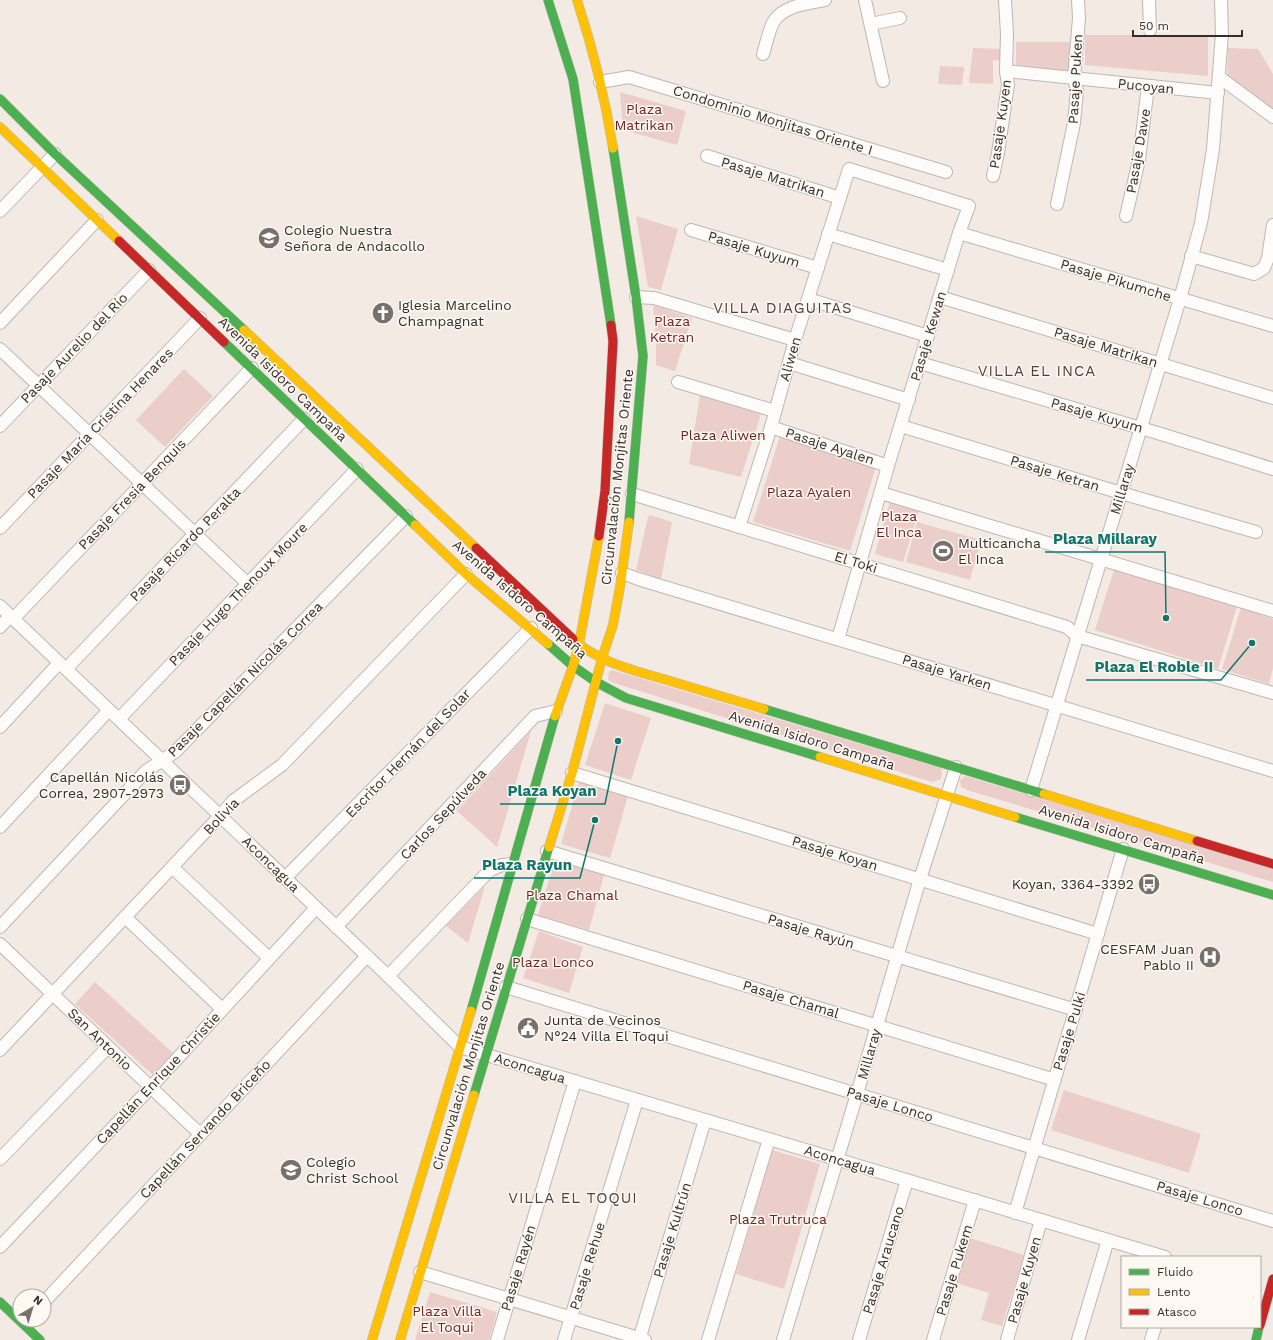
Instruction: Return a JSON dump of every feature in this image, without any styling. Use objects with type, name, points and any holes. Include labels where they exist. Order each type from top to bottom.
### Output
[{"type":"street","name":"Circunvalación Monjitas Oriente","points":[[372,1340],[460,1047],[556,711],[573,666],[579,644],[599,536],[605,490],[613,341],[608,300],[572,79],[548,0]]},
{"type":"street","name":"Circunvalación Monjitas Oriente","points":[[400,1340],[572,773],[602,658],[613,625],[627,540],[643,356],[636,297],[610,129],[591,42],[577,0]]},
{"type":"street","points":[[763,54],[774,22],[784,11],[793,7],[824,0]]},
{"type":"street","points":[[865,0],[883,81]]},
{"type":"street","name":"Pasaje Kuyen","points":[[993,176],[1008,85],[1006,71],[1007,34],[1005,0]]},
{"type":"street","name":"Pasaje Puken","points":[[1057,204],[1074,123],[1078,91],[1074,78],[1079,18],[1078,0]]},
{"type":"street","points":[[1149,0],[1150,30]]},
{"type":"street","name":"Millaray","points":[[1032,790],[1077,636],[1180,299],[1201,223],[1213,149],[1222,34],[1221,0]]},
{"type":"street","points":[[871,24],[900,18]]},
{"type":"street","name":"Pucoyan","points":[[1006,71],[1218,93]]},
{"type":"street","name":"Condominio Monjitas Oriente I","points":[[600,82],[629,77],[946,172]]},
{"type":"street","points":[[1219,77],[1273,117]]},
{"type":"street","name":"Pasaje Dawe","points":[[1126,216],[1139,160],[1148,86]]},
{"type":"street","name":"Avenida Isidoro Campaña","points":[[0,99],[55,154],[579,644],[602,658],[635,670],[1273,864]]},
{"type":"street","name":"Avenida Isidoro Campaña","points":[[0,127],[466,574],[531,628],[573,666],[596,682],[626,698],[1273,895]]},
{"type":"street","points":[[0,211],[55,154]]},
{"type":"street","name":"Pasaje Matrikan","points":[[707,156],[840,198]]},
{"type":"street","name":"Aliwen","points":[[739,527],[771,427],[795,340],[849,169],[969,206]]},
{"type":"street","name":"Pasaje Kewan","points":[[860,563],[959,233],[969,206]]},
{"type":"street","points":[[0,323],[97,220]]},
{"type":"street","points":[[1191,256],[1254,274],[1264,268],[1268,258],[1273,225]]},
{"type":"street","name":"Pasaje Kuyum","points":[[691,230],[818,268]]},
{"type":"street","name":"Pasaje Pikumche","points":[[959,233],[1273,326]]},
{"type":"street","points":[[828,234],[948,270]]},
{"type":"street","name":"Pasaje Aurelio del Río","points":[[0,426],[149,270]]},
{"type":"street","points":[[636,297],[654,298],[795,340]]},
{"type":"street","name":"Pasaje Matrikan","points":[[940,297],[1273,398]]},
{"type":"street","points":[[808,299],[928,336]]},
{"type":"street","name":"Pasaje María Cristina Henares","points":[[0,528],[200,318]]},
{"type":"street","points":[[0,349],[248,584]]},
{"type":"street","points":[[788,363],[909,400]]},
{"type":"street","name":"Pasaje Kuyum","points":[[920,363],[1273,469]]},
{"type":"street","name":"Pasaje Fresia Benquis","points":[[0,627],[12,617],[142,484],[252,368]]},
{"type":"street","name":"Pasaje Ayalen","points":[[678,382],[775,411]]},
{"type":"street","name":"Pasaje Ricardo Peralta","points":[[0,727],[195,534],[304,419]]},
{"type":"street","name":"Pasaje Ketran","points":[[901,426],[1121,493],[1256,532]]},
{"type":"street","name":"Pasaje Ayalen","points":[[771,427],[888,466]]},
{"type":"street","name":"Pasaje Hugo Thenoux Moure","points":[[119,720],[357,469]]},
{"type":"street","points":[[881,493],[1273,611]]},
{"type":"street","name":"El Toki","points":[[632,494],[1067,627],[1077,636],[1273,693]]},
{"type":"street","name":"Pasaje Capellán Nicolás Correa","points":[[0,927],[146,771],[175,752],[406,516]]},
{"type":"street","points":[[838,639],[860,563]]},
{"type":"street","name":"Pasaje Yarken","points":[[622,573],[1273,771]]},
{"type":"street","name":"Bolivia","points":[[0,1050],[233,801],[282,765],[466,574]]},
{"type":"street","name":"Aconcagua","points":[[0,606],[388,976],[460,1047],[1161,1256]]},
{"type":"street","name":"Escritor Hernán del Solar","points":[[285,878],[531,628]]},
{"type":"street","points":[[0,827],[109,710]]},
{"type":"street","name":"Carlos Sepúlveda","points":[[336,927],[535,716],[556,711]]},
{"type":"street","name":"Millaray","points":[[783,1340],[838,1160],[920,879],[956,767]]},
{"type":"street","name":"Pasaje Koyan","points":[[572,773],[1098,934]]},
{"type":"street","name":"Pasaje Pulki","points":[[1015,1213],[1124,849]]},
{"type":"street","name":"Pasaje Rayún","points":[[547,852],[1076,1010]]},
{"type":"street","points":[[388,976],[490,870],[502,865],[512,864]]},
{"type":"street","points":[[172,867],[269,958]]},
{"type":"street","name":"Capellán Enrique Christie","points":[[0,1247],[316,908]]},
{"type":"street","points":[[125,917],[222,1009]]},
{"type":"street","name":"Pasaje Chamal","points":[[527,919],[1055,1080]]},
{"type":"street","name":"San Antonio","points":[[0,944],[200,1134]]},
{"type":"street","name":"Capellán Servando Briceño","points":[[52,1293],[367,956]]},
{"type":"street","name":"Pasaje Lonco","points":[[506,987],[1273,1221]]},
{"type":"street","points":[[0,1160],[108,1047]]},
{"type":"street","name":"Pasaje Rayén","points":[[497,1340],[575,1081]]},
{"type":"street","name":"Pasaje Rehue","points":[[564,1340],[637,1100]]},
{"type":"street","name":"Pasaje Kultrún","points":[[641,1339],[705,1120]]},
{"type":"street","points":[[708,1340],[769,1139]]},
{"type":"street","name":"Pasaje Araucano","points":[[859,1340],[907,1180]]},
{"type":"street","name":"Pasaje Pukem","points":[[933,1340],[975,1200]]},
{"type":"street","name":"Pasaje Kuyen","points":[[1007,1340],[1041,1220]]},
{"type":"street","points":[[1078,1340],[1108,1240]]},
{"type":"street","points":[[420,1272],[641,1339]]},
{"type":"street","points":[[1261,1321],[1269,1285]]},
{"type":"street","points":[[0,1302],[12,1311]]},
{"type":"street","points":[[31,1328],[40,1340]]},
{"type":"street","points":[[33,1328],[48,1340]]},
{"type":"street","points":[[1151,1340],[1155,1328]]},
{"type":"street","points":[[1256,1340],[1259,1328]]},
{"type":"green space","points":[[1085,35],[1208,35],[1208,76],[1085,65]]},
{"type":"green space","points":[[1016,42],[1070,42],[1070,72],[1016,65]]},
{"type":"green space","points":[[973,48],[1004,49],[1003,61],[993,60],[993,84],[969,83]]},
{"type":"green space","points":[[1228,48],[1258,49],[1273,74],[1273,110],[1227,76]]},
{"type":"green space","points":[[940,66],[964,67],[962,85],[938,84]]},
{"type":"green space","name":"Plaza Matrikan","points":[[620,92],[686,111],[677,145],[623,130]]},
{"type":"green space","points":[[636,216],[678,229],[661,290],[648,287]]},
{"type":"green space","name":"Plaza Ketran","points":[[653,305],[692,318],[675,371],[656,365],[656,337]]},
{"type":"green space","points":[[184,369],[213,396],[165,447],[136,420]]},
{"type":"green space","name":"Plaza Aliwen","points":[[700,394],[761,414],[741,477],[689,464]]},
{"type":"green space","name":"Plaza Ayalen","points":[[780,436],[876,467],[850,551],[753,522]]},
{"type":"green space","name":"Plaza El Inca","points":[[890,501],[919,510],[903,562],[875,554]]},
{"type":"green space","points":[[650,515],[672,522],[661,579],[636,570],[648,517]]},
{"type":"green space","name":"Multicancha El Inca","points":[[917,522],[981,540],[970,580],[906,562]]},
{"type":"green space","points":[[1114,570],[1237,606],[1218,669],[1095,630]]},
{"type":"green space","points":[[1241,608],[1273,619],[1273,668],[1269,684],[1222,669]]},
{"type":"green space","points":[[612,670],[941,768],[941,779],[932,782],[614,683],[608,680],[609,672]]},
{"type":"green space","points":[[605,703],[651,718],[631,780],[585,765]]},
{"type":"green space","points":[[531,731],[497,847],[457,811]]},
{"type":"green space","points":[[965,776],[1273,868],[1273,882],[967,790],[961,787],[960,780]]},
{"type":"green space","points":[[579,782],[628,796],[610,858],[561,844]]},
{"type":"green space","name":"Plaza Chamal","points":[[555,861],[604,875],[589,930],[538,915]]},
{"type":"green space","points":[[485,886],[468,943],[446,926]]},
{"type":"green space","name":"Plaza Lonco","points":[[539,931],[583,947],[569,993],[523,978]]},
{"type":"green space","points":[[95,982],[173,1053],[153,1075],[75,1004]]},
{"type":"green space","points":[[1064,1090],[1201,1134],[1189,1173],[1051,1130]]},
{"type":"green space","name":"Plaza Trutruca","points":[[772,1150],[820,1164],[784,1289],[736,1274]]},
{"type":"green space","points":[[970,1238],[1024,1255],[1002,1326],[981,1320],[989,1293],[956,1283]]},
{"type":"green space","name":"Plaza Villa El Toqui","points":[[430,1292],[497,1312],[489,1340],[415,1340]]},
{"type":"traffic: fast","points":[[548,0],[573,79],[611,325]]},
{"type":"traffic: fast","points":[[0,99],[55,154],[244,330]]},
{"type":"traffic: fast","points":[[613,148],[636,297],[643,356],[629,522]]},
{"type":"traffic: fast","points":[[224,342],[415,525]]},
{"type":"traffic: fast","points":[[548,644],[573,666],[596,682],[626,698],[820,757]]},
{"type":"traffic: fast","points":[[764,709],[1044,794]]},
{"type":"traffic: fast","points":[[471,1011],[555,716]]},
{"type":"traffic: fast","points":[[1015,817],[1273,895]]},
{"type":"traffic: fast","points":[[474,1095],[549,847]]},
{"type":"traffic: fast","points":[[0,1302],[40,1340]]},
{"type":"traffic: fast","points":[[1256,1340],[1259,1328]]},
{"type":"traffic: slow","points":[[577,0],[598,73],[613,148]]},
{"type":"traffic: slow","points":[[0,127],[119,241]]},
{"type":"traffic: slow","points":[[244,330],[476,548]]},
{"type":"traffic: slow","points":[[549,847],[572,773],[602,658],[613,625],[629,522]]},
{"type":"traffic: slow","points":[[415,525],[466,574],[548,644]]},
{"type":"traffic: slow","points":[[555,716],[573,666],[579,644],[599,536]]},
{"type":"traffic: slow","points":[[573,639],[594,654],[619,665],[764,709]]},
{"type":"traffic: slow","points":[[820,757],[1015,817]]},
{"type":"traffic: slow","points":[[1044,794],[1197,841]]},
{"type":"traffic: slow","points":[[372,1340],[471,1011]]},
{"type":"traffic: slow","points":[[400,1340],[474,1095]]},
{"type":"traffic: jam","points":[[119,241],[224,342]]},
{"type":"traffic: jam","points":[[599,536],[605,491],[613,341],[611,325]]},
{"type":"traffic: jam","points":[[476,548],[573,639]]},
{"type":"traffic: jam","points":[[1197,841],[1273,864]]},
{"type":"traffic: jam","points":[[1261,1321],[1273,1279]]},
{"type":"place","name":"Colegio Nuestra Señora de Andacollo","points":[[269,238]]},
{"type":"place","name":"Iglesia Marcelino Champagnat","points":[[383,313]]},
{"type":"place","name":"Multicancha El Inca","points":[[943,551]]},
{"type":"place","name":"Plaza Millaray","points":[[1166,618]]},
{"type":"place","name":"Plaza El Roble II","points":[[1252,643]]},
{"type":"place","name":"Plaza Koyan","points":[[618,741]]},
{"type":"place","name":"Capellán Nicolás Correa, 2907-2973","points":[[180,785]]},
{"type":"place","name":"Plaza Rayun","points":[[595,820]]},
{"type":"place","name":"Koyan, 3364-3392","points":[[1149,884]]},
{"type":"place","name":"CESFAM Juan Pablo II","points":[[1210,957]]},
{"type":"place","name":"Junta de Vecinos N°24 Villa El Toqui","points":[[528,1028]]},
{"type":"place","name":"Colegio Christ School","points":[[291,1170]]},
{"type":"district","name":"VILLA DIAGUITAS","points":[[783,308]]},
{"type":"district","name":"VILLA EL INCA","points":[[1037,371]]},
{"type":"district","name":"VILLA EL TOQUI","points":[[573,1198]]}]
